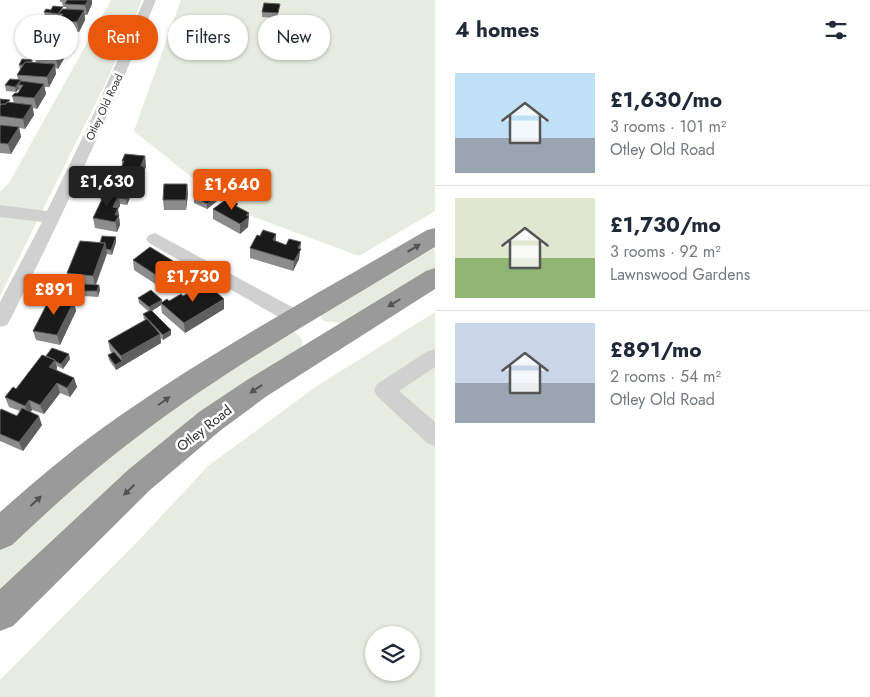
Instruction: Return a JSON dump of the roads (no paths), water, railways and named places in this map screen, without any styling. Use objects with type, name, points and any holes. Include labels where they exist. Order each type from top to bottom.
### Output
[{"type":"highway","points":[[0,534],[56,483],[130,425],[197,379],[435,236]]},
{"type":"highway","name":"Otley Road","points":[[0,613],[139,480],[210,421],[257,388],[435,277]]},
{"type":"highway","points":[[298,319],[326,345]]},
{"type":"street","name":"Otley Old Road","points":[[0,320],[52,217],[118,77],[150,0]]},
{"type":"street","points":[[0,211],[52,217]]},
{"type":"street","points":[[155,239],[298,319]]},
{"type":"street","points":[[435,357],[384,390],[435,436]]}]
